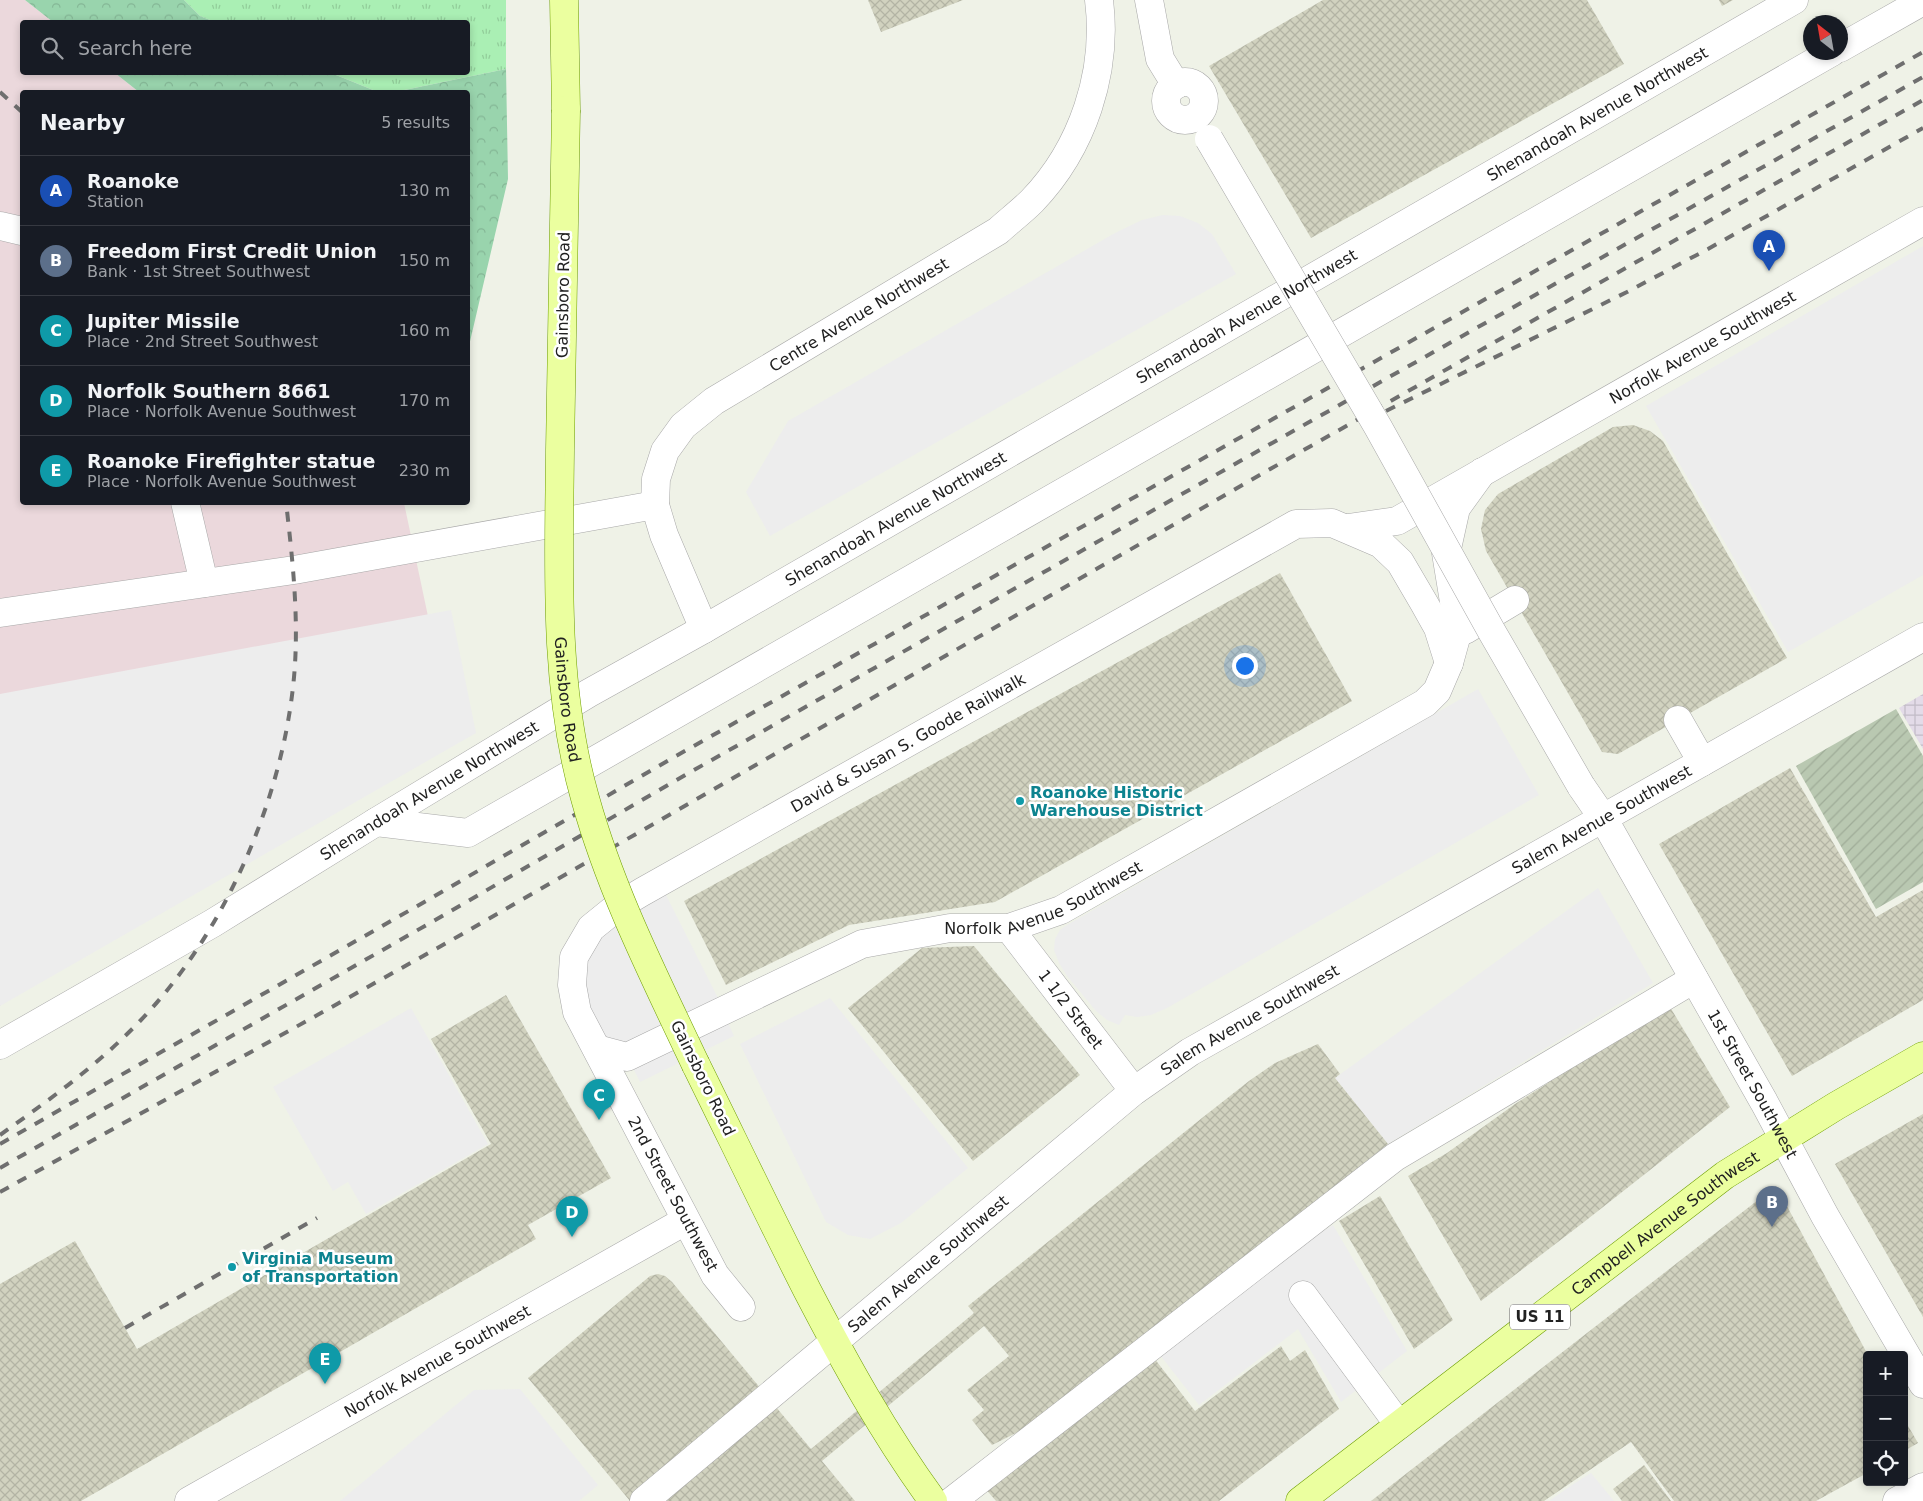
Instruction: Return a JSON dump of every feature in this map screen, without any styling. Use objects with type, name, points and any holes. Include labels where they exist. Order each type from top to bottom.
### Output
[{"type":"main road","name":"Gainsboro Road","points":[[564,0],[566,110],[560,509],[561,642],[568,721],[584,797],[608,872],[630,926],[770,1217],[834,1342]]},
{"type":"main road","name":"Campbell Avenue Southwest","points":[[1300,1501],[1717,1181],[1783,1138],[1923,1056]]},
{"type":"main road","points":[[834,1342],[876,1418],[933,1501]]},
{"type":"street","name":"Centre Avenue Northwest","points":[[704,629],[664,535],[655,505],[656,479],[665,451],[683,426],[714,401],[998,231],[1032,200],[1063,162],[1080,131],[1092,97],[1100,55],[1102,22],[1099,0]]},
{"type":"street","name":"1st Street Southwest","points":[[1149,0],[1160,58],[1176,85],[1168,94],[1166,106],[1169,112],[1173,116],[1202,128],[1378,427],[1492,632],[1581,786],[1603,818],[1825,1216],[1923,1384]]},
{"type":"street","name":"Shenandoah Avenue Northwest","points":[[0,1045],[214,923],[589,693],[704,629],[1794,0]]},
{"type":"street","points":[[1848,43],[1923,1]]},
{"type":"street","points":[[376,822],[468,833],[1818,60]]},
{"type":"street","name":"Norfolk Avenue Southwest","points":[[1348,528],[1397,520],[1923,221]]},
{"type":"street","points":[[0,226],[20,231]]},
{"type":"street","name":"Norfolk Avenue Southwest","points":[[597,1050],[628,1057],[862,944],[950,928],[1009,928],[1061,910],[1424,704],[1437,690],[1449,664],[1457,634],[1446,552],[1456,508],[1482,472]]},
{"type":"street","points":[[186,505],[204,583]]},
{"type":"street","points":[[0,613],[294,570],[655,505]]},
{"type":"street","name":"David & Susan S. Goode Railwalk","points":[[597,1050],[577,1012],[572,985],[574,956],[591,928],[616,907],[1296,524],[1332,523],[1348,528]]},
{"type":"street","points":[[1348,528],[1381,544],[1400,562],[1438,628],[1449,664]]},
{"type":"street","points":[[1457,634],[1515,600]]},
{"type":"street","name":"Salem Avenue Southwest","points":[[644,1501],[1134,1091],[1190,1052],[1923,637]]},
{"type":"street","points":[[1678,720],[1702,762]]},
{"type":"street","name":"1 1/2 Street","points":[[1009,928],[1134,1091]]},
{"type":"street","points":[[952,1501],[1395,1157],[1694,979]]},
{"type":"street","name":"2nd Street Southwest","points":[[597,1050],[715,1275],[741,1307]]},
{"type":"street","name":"Norfolk Avenue Southwest","points":[[195,1500],[685,1220]]},
{"type":"street","points":[[1303,1295],[1399,1425]]},
{"type":"street","points":[[1898,1501],[1923,1487]]},
{"type":"shaded area","points":[[0,0],[25,0],[50,20],[20,20],[20,75],[118,75],[136,90],[20,90],[20,505],[404,505],[429,621],[0,1006]]},
{"type":"shaded area","points":[[1163,215],[1180,216],[1198,223],[1212,234],[1236,274],[770,536],[746,492],[788,421],[1115,233],[1142,220]]},
{"type":"shaded area","points":[[1923,246],[1923,575],[1788,652],[1646,406]]},
{"type":"shaded area","points":[[451,610],[476,733],[0,1006],[0,694]]},
{"type":"shaded area","points":[[1478,689],[1539,795],[1167,1008],[1151,1015],[1137,1017],[1125,1015],[1119,1025],[1107,1020],[1096,1011],[1067,976],[1054,950],[1055,939],[1060,930],[1067,925]]},
{"type":"shaded area","points":[[1923,694],[1923,749],[1899,708]]},
{"type":"shaded area","points":[[1896,709],[1923,756],[1923,882],[1876,909],[1796,766]]},
{"type":"shaded area","points":[[1598,888],[1653,983],[1388,1144],[1335,1078]]},
{"type":"shaded area","points":[[664,891],[719,1000],[624,1046],[607,1040],[590,1008],[583,983],[585,957],[601,934]]},
{"type":"shaded area","points":[[830,998],[968,1168],[901,1223],[870,1239],[848,1235],[826,1222],[740,1044]]},
{"type":"shaded area","points":[[411,1008],[488,1144],[366,1214],[348,1182],[333,1191],[273,1087]]},
{"type":"shaded area","points":[[724,1014],[734,1036],[640,1082],[629,1060]]},
{"type":"shaded area","points":[[1333,1225],[1407,1351],[1341,1402],[1298,1329],[1199,1405],[1160,1355],[1301,1244]]},
{"type":"shaded area","points":[[520,1389],[598,1485],[579,1501],[340,1501],[474,1390]]},
{"type":"shaded area","points":[[1591,1473],[1614,1501],[1549,1501],[1572,1485]]},
{"type":"green space","points":[[25,0],[184,0],[200,16],[210,20],[50,20]]},
{"type":"green space","points":[[184,0],[506,0],[506,69],[405,90],[373,90],[336,75],[470,75],[470,20],[210,20],[200,16]]},
{"type":"green space","points":[[506,69],[508,179],[470,341],[470,90],[405,90]]},
{"type":"green space","points":[[118,75],[336,75],[373,90],[136,90]]},
{"type":"building","points":[[868,0],[963,0],[881,32]]},
{"type":"building","points":[[1323,0],[1587,0],[1624,64],[1311,238],[1209,66]]},
{"type":"building","points":[[1719,0],[1733,0],[1722,6]]},
{"type":"building","points":[[1633,425],[1650,431],[1663,441],[1787,658],[1618,754],[1602,752],[1486,551],[1481,529],[1485,510],[1498,494],[1613,427]]},
{"type":"building","name":"Roanoke Historic Warehouse District","points":[[1280,573],[1352,701],[995,902],[849,925],[726,985],[684,901]]},
{"type":"building","points":[[1790,768],[1876,917],[1923,890],[1923,1000],[1792,1076],[1659,844]]},
{"type":"building","points":[[974,946],[1080,1075],[973,1161],[848,1008],[922,948]]},
{"type":"building","points":[[506,995],[611,1178],[528,1225],[536,1239],[81,1501],[0,1501],[0,1284],[75,1241],[137,1349],[491,1144],[431,1039]]},
{"type":"building","points":[[1670,1007],[1730,1107],[1481,1301],[1408,1176],[1447,1153],[1515,1104],[1548,1083],[1546,1080]]},
{"type":"building","points":[[1318,1044],[1340,1074],[1335,1078],[1388,1144],[1044,1419],[992,1445],[972,1420],[984,1410],[967,1390],[1009,1356],[984,1326],[822,1461],[855,1501],[630,1501],[528,1378],[650,1276],[658,1274],[665,1276],[672,1282],[811,1449],[974,1313],[968,1306],[1202,1118],[1275,1063]]},
{"type":"building","points":[[1923,1114],[1923,1317],[1835,1164]]},
{"type":"building","points":[[1776,1186],[1866,1351],[1863,1351],[1863,1475],[1816,1501],[1674,1501],[1631,1442],[1544,1501],[1371,1501]]},
{"type":"building","points":[[1380,1196],[1453,1320],[1414,1349],[1339,1221]]},
{"type":"building","points":[[1281,1346],[1290,1361],[1305,1350],[1339,1409],[1219,1501],[996,1501],[984,1487],[1154,1358],[1195,1411]]},
{"type":"building","points":[[1908,1426],[1918,1443],[1908,1449]]},
{"type":"building","points":[[1644,1465],[1671,1501],[1622,1501],[1613,1489]]},
{"type":"railway","points":[[0,1144],[676,756],[1923,52]]},
{"type":"railway","points":[[0,1168],[687,774],[1923,77]]},
{"type":"railway","points":[[0,92],[20,110]]},
{"type":"railway","points":[[0,1192],[450,941],[1272,468],[1923,100]]},
{"type":"railway","points":[[1386,411],[1627,292],[1708,249],[1923,128]]},
{"type":"railway","points":[[0,1135],[90,1067],[140,1021],[170,987],[197,949],[221,909],[243,866],[261,822],[275,777],[286,732],[293,687],[296,618],[286,505]]},
{"type":"railway","points":[[125,1328],[317,1218]]},
{"type":"place","name":"Roanoke","points":[[1769,271]]},
{"type":"place","name":"Roanoke Historic Warehouse District","points":[[1020,801]]},
{"type":"place","name":"Jupiter Missile","points":[[599,1120]]},
{"type":"place","name":"Freedom First Credit Union","points":[[1772,1227]]},
{"type":"place","name":"Norfolk Southern 8661","points":[[572,1237]]},
{"type":"place","name":"Virginia Museum of Transportation","points":[[232,1267]]},
{"type":"place","name":"Roanoke Firefighter statue","points":[[325,1384]]}]
